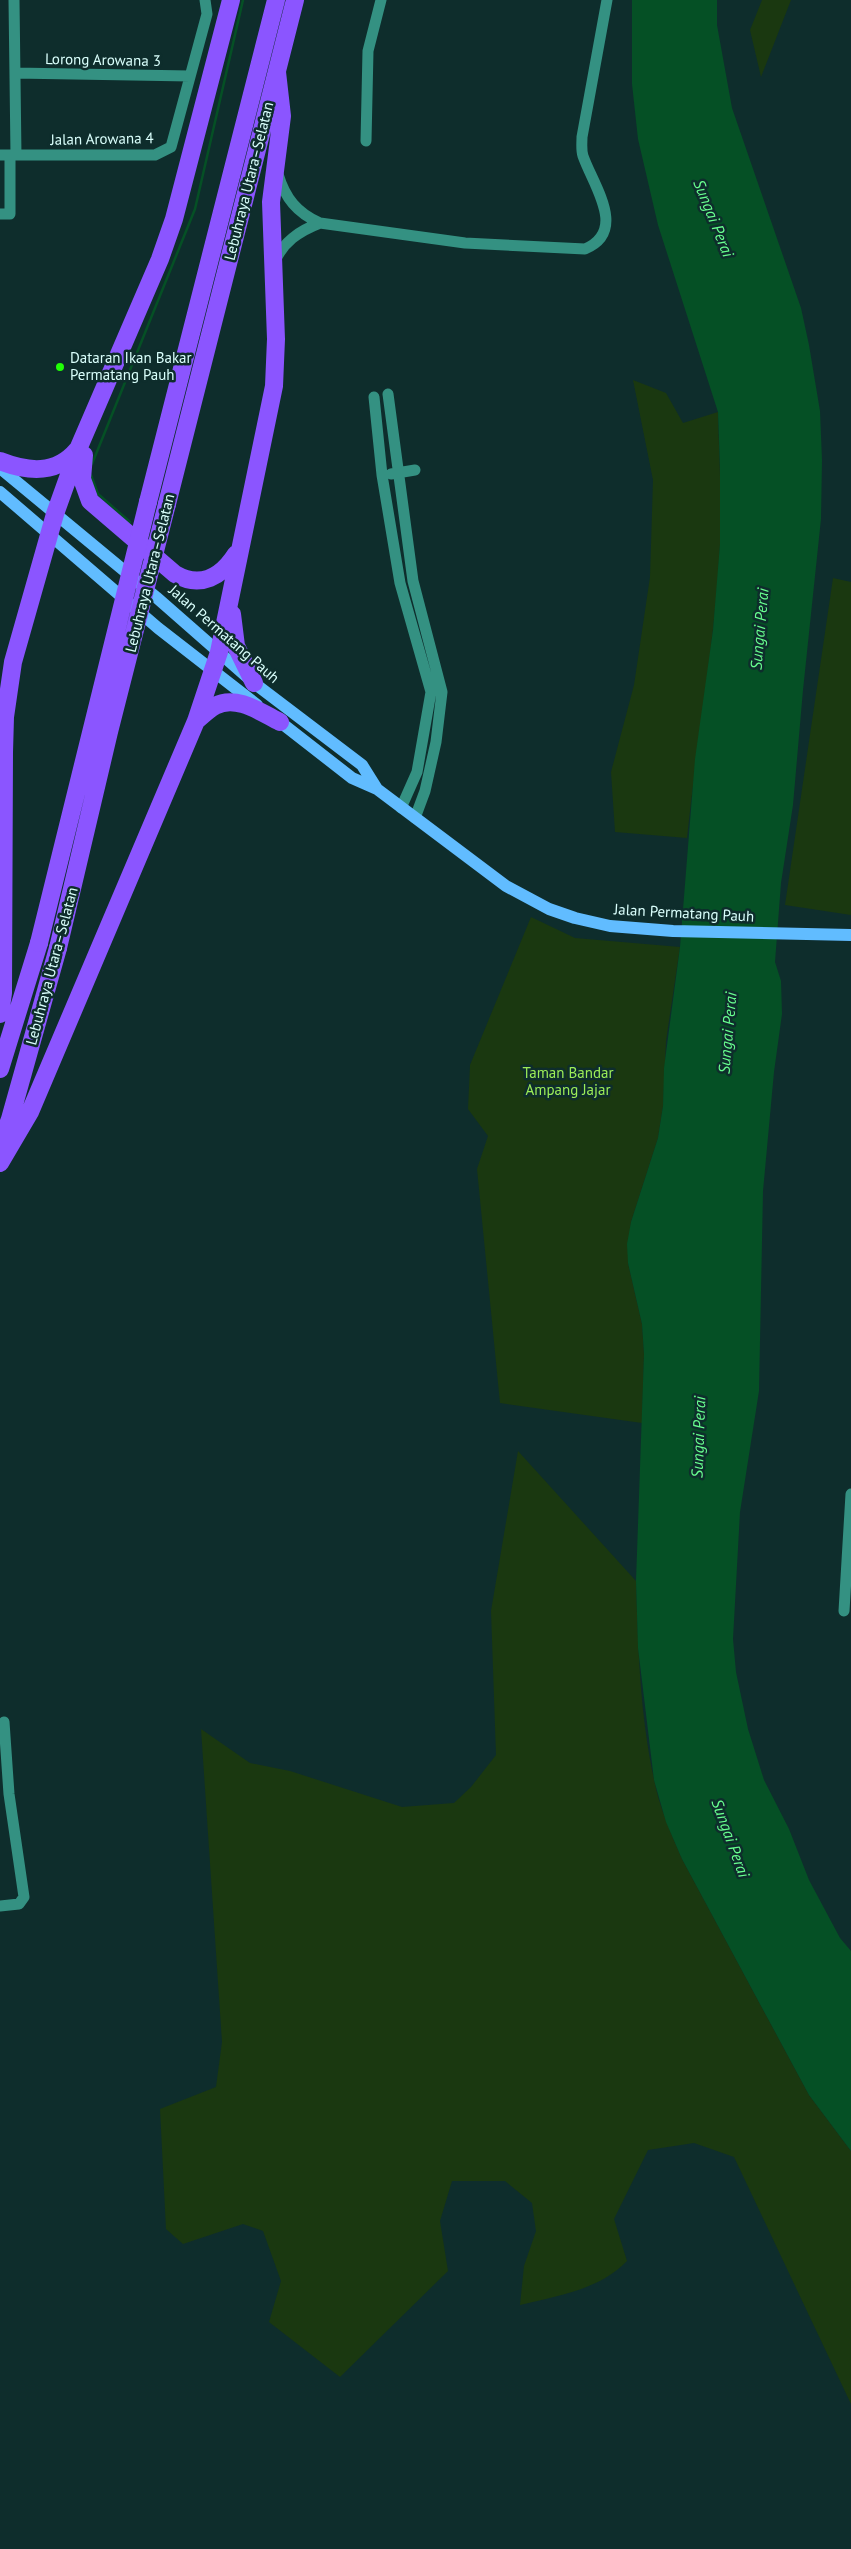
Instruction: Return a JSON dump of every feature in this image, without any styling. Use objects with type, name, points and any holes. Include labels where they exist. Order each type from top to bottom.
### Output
[{"type":"highway","points":[[0,1014],[3,993],[5,717],[13,662],[49,536],[79,448],[89,428],[174,219],[231,0]]},
{"type":"highway","name":"Lebuhraya Utara–Selatan","points":[[0,1069],[39,943],[148,502],[276,0]]},
{"type":"highway","name":"Lebuhraya Utara–Selatan","points":[[0,1145],[10,1119],[58,948],[109,732],[295,0]]},
{"type":"highway","points":[[0,1163],[30,1112],[196,721],[219,652],[238,551],[274,386],[276,339],[271,209],[274,161],[282,116],[277,72]]},
{"type":"highway","points":[[89,428],[82,472],[86,493],[95,507],[144,549],[175,574],[197,581],[213,577],[221,572],[238,551]]},
{"type":"highway","points":[[0,461],[26,468],[50,469],[64,463],[79,448]]},
{"type":"highway","points":[[230,596],[236,646],[254,683]]},
{"type":"highway","points":[[196,721],[217,705],[230,703],[246,705],[280,722]]},
{"type":"main road","name":"Jalan Permatang Pauh","points":[[0,468],[254,683],[362,765],[376,789]]},
{"type":"main road","name":"Jalan Permatang Pauh","points":[[0,492],[49,536],[213,672],[352,778],[376,789],[506,886],[549,909],[610,926],[673,931],[851,936]]},
{"type":"street","points":[[0,214],[10,214],[9,155],[15,73],[14,0]]},
{"type":"street","name":"Jalan Arowana 4","points":[[9,155],[155,155],[168,150],[171,147],[207,14],[205,0]]},
{"type":"street","points":[[366,141],[368,51],[381,0]]},
{"type":"street","points":[[274,161],[281,186],[290,201],[301,213],[320,223],[465,243],[585,249],[595,245],[605,233],[606,215],[602,198],[582,154],[582,137],[607,0]]},
{"type":"street","name":"Lorong Arowana 3","points":[[15,73],[190,76]]},
{"type":"street","points":[[273,266],[288,242],[305,228],[320,223]]},
{"type":"street","points":[[388,394],[413,581],[442,692],[436,742],[425,791],[415,818]]},
{"type":"street","points":[[374,397],[382,475],[400,583],[431,692],[417,772],[401,808]]},
{"type":"street","points":[[382,475],[415,470]]},
{"type":"street","points":[[400,583],[413,581]]},
{"type":"street","points":[[844,1611],[849,1564],[851,1494]]},
{"type":"street","points":[[0,1906],[19,1904],[24,1897],[9,1794],[4,1722]]},
{"type":"green space","points":[[762,0],[791,0],[761,77],[750,30]]},
{"type":"green space","points":[[633,380],[666,393],[683,423],[718,412],[721,512],[718,582],[687,838],[615,832],[611,772],[634,685],[650,577],[653,480]]},
{"type":"green space","points":[[833,578],[851,582],[851,915],[785,905]]},
{"type":"green space","name":"Taman Bandar Ampang Jajar","points":[[531,917],[575,938],[680,947],[666,1041],[663,1106],[658,1138],[631,1222],[628,1263],[642,1324],[644,1354],[642,1423],[500,1403],[477,1169],[488,1136],[468,1109],[470,1065]]},
{"type":"green space","points":[[518,1451],[636,1581],[639,1656],[649,1755],[656,1789],[666,1820],[682,1859],[809,2095],[851,2151],[851,2404],[734,2157],[694,2143],[648,2150],[614,2219],[627,2261],[604,2279],[591,2285],[563,2295],[520,2305],[524,2266],[536,2231],[532,2203],[505,2181],[452,2181],[440,2221],[448,2271],[340,2377],[269,2322],[281,2281],[263,2231],[243,2224],[183,2244],[166,2229],[160,2109],[216,2087],[222,2042],[201,1729],[250,1763],[290,1771],[402,1807],[454,1803],[471,1787],[496,1755],[491,1611]]},
{"type":"water","name":"Sungai Perai","points":[[632,0],[717,0],[717,25],[732,108],[801,308],[820,411],[822,460],[821,519],[793,805],[781,883],[775,962],[781,981],[782,1014],[774,1072],[763,1191],[759,1391],[740,1512],[733,1639],[736,1672],[748,1729],[764,1780],[789,1829],[809,1880],[840,1938],[851,1951],[851,2151],[809,2095],[682,1859],[666,1822],[654,1780],[638,1648],[636,1581],[644,1354],[642,1324],[628,1263],[627,1244],[631,1222],[658,1138],[663,1106],[664,1068],[680,947],[695,759],[713,630],[720,544],[720,467],[718,412],[658,225],[638,139],[632,84]]},
{"type":"waterway","points":[[92,464],[195,209],[243,0]]},
{"type":"waterway","points":[[91,475],[98,494],[130,522]]},
{"type":"place","name":"Dataran Ikan Bakar Permatang Pauh","points":[[60,367]]}]
